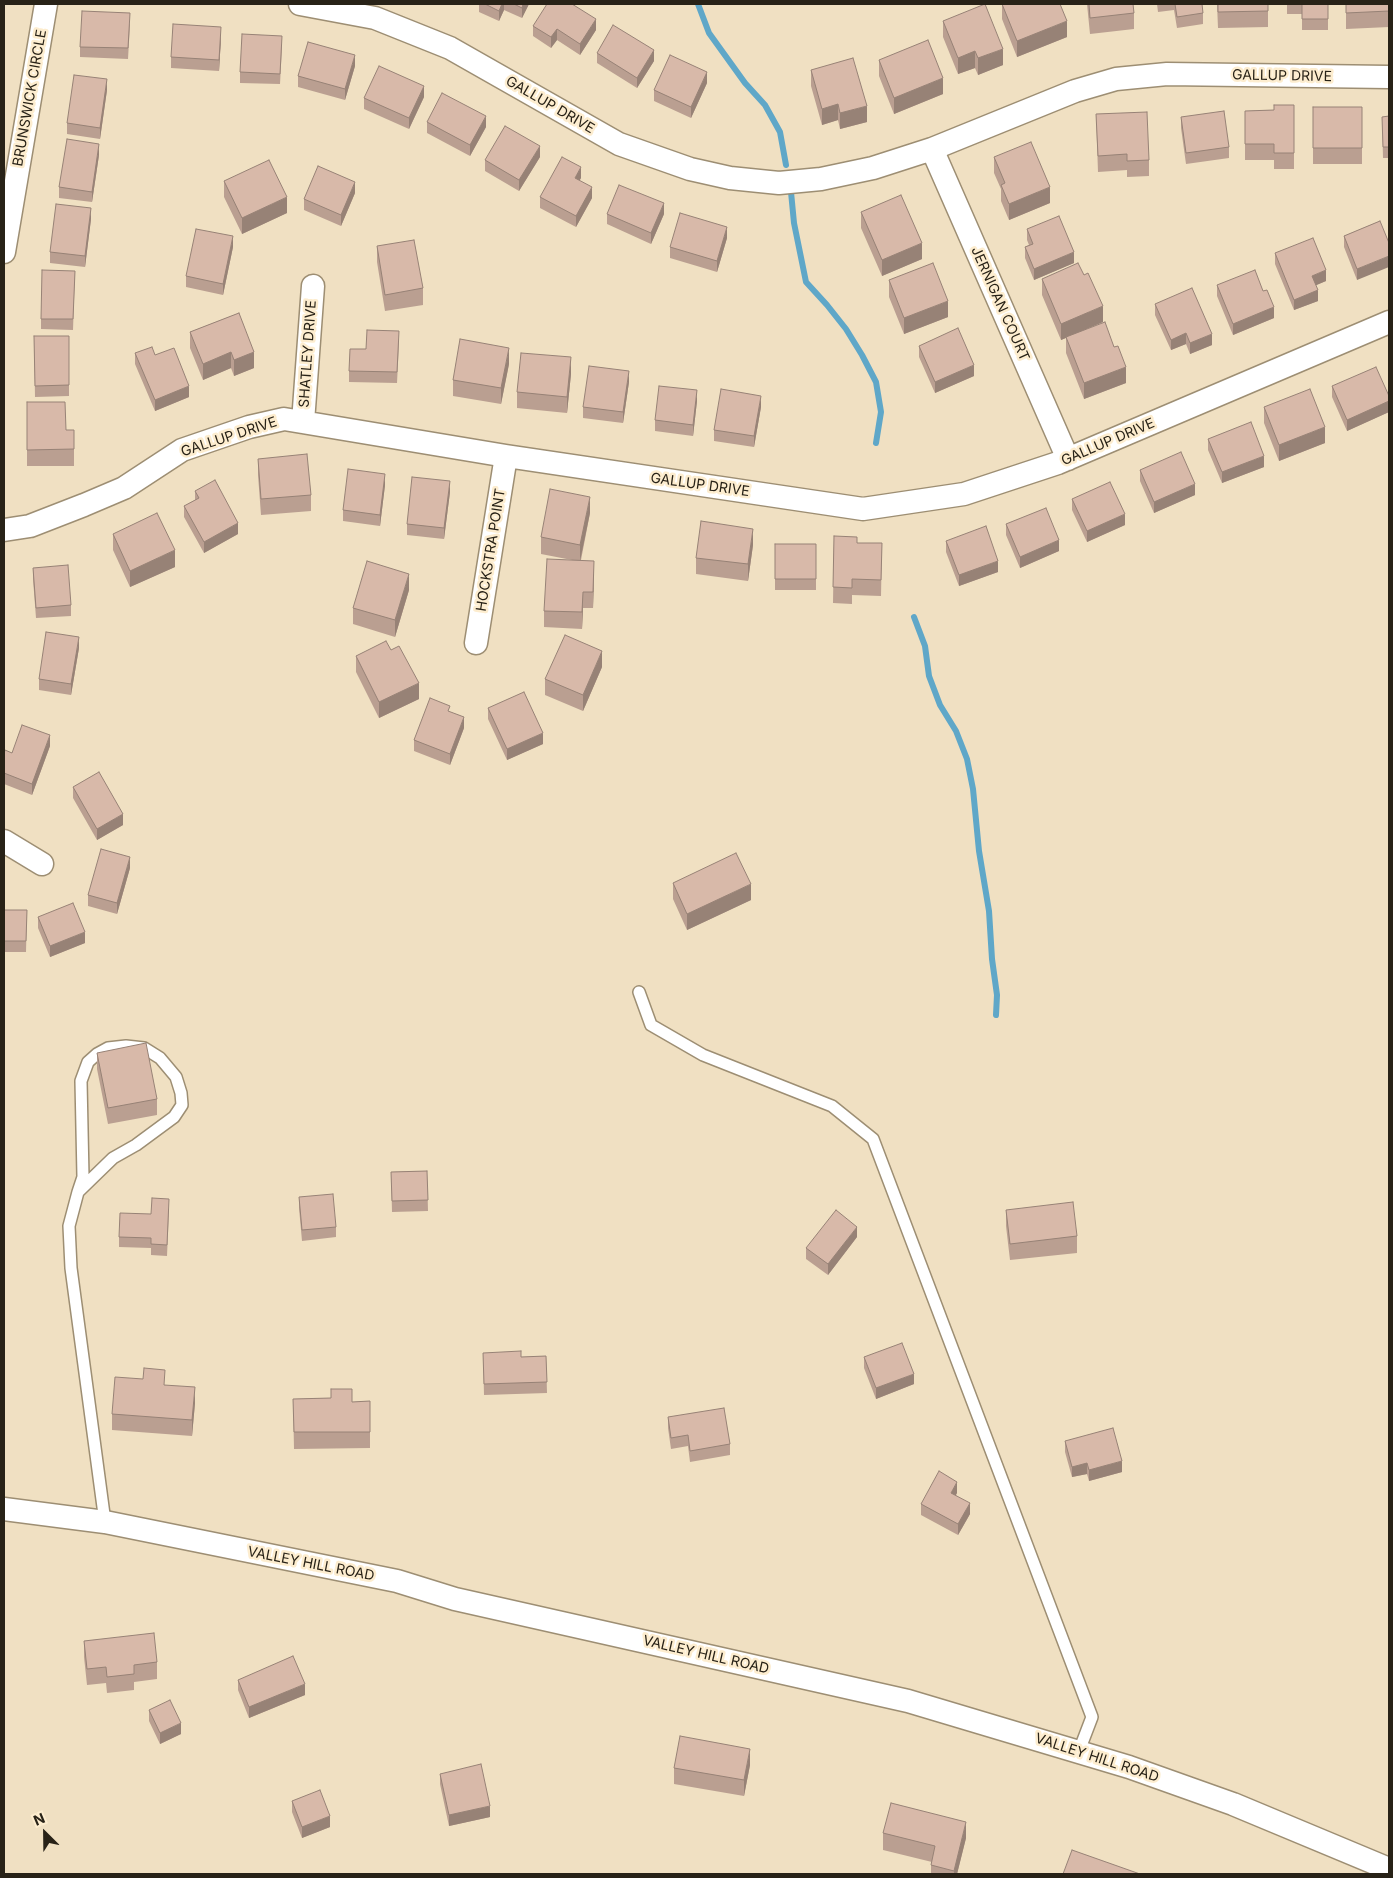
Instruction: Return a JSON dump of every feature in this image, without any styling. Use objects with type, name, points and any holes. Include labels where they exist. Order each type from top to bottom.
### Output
[{"type":"street","name":"BRUNSWICK CIRCLE","points":[[4,252],[7,210],[46,4]]},
{"type":"street","name":"GALLUP DRIVE","points":[[300,4],[375,18],[450,48],[619,144],[690,169],[730,178],[779,183],[822,179],[874,168],[932,149],[1075,91],[1116,79],[1167,74],[1389,77]]},
{"type":"street","name":"JERNIGAN COURT","points":[[932,149],[1068,459]]},
{"type":"street","name":"SHATLEY DRIVE","points":[[303,422],[313,286]]},
{"type":"street","name":"GALLUP DRIVE","points":[[4,530],[30,526],[124,488],[182,450],[249,427],[284,419],[506,456],[863,509],[964,494],[1068,459],[1389,322]]},
{"type":"street","name":"HOCKSTRA POINT","points":[[476,643],[506,456]]},
{"type":"street","points":[[4,842],[42,864]]},
{"type":"street","name":"VALLEY HILL ROAD","points":[[4,1509],[105,1522],[397,1581],[455,1599],[908,1701],[1079,1751],[1233,1804],[1389,1869]]},
{"type":"lane","points":[[639,992],[652,1025],[703,1055],[832,1106],[873,1139],[1092,1718],[1079,1751]]},
{"type":"lane","points":[[78,1192],[113,1158],[136,1146],[174,1117],[182,1105],[181,1093],[176,1077],[160,1058],[144,1048],[126,1046],[108,1048],[88,1062],[81,1081],[83,1177],[78,1192],[69,1226],[71,1268],[105,1522]]},
{"type":"building","points":[[485,4],[502,4],[499,11]]},
{"type":"building","points":[[514,4],[523,4],[522,8]]},
{"type":"building","points":[[547,4],[572,4],[596,19],[580,44],[557,29],[551,37],[533,26]]},
{"type":"building","points":[[985,4],[1003,49],[978,58],[975,51],[958,58],[943,21]]},
{"type":"building","points":[[1002,4],[1060,4],[1067,21],[1017,41]]},
{"type":"building","points":[[1089,4],[1133,4],[1134,13],[1090,18]]},
{"type":"building","points":[[1175,4],[1202,4],[1203,13],[1177,17]]},
{"type":"building","points":[[1218,4],[1268,4],[1268,11],[1218,12]]},
{"type":"building","points":[[1302,4],[1328,4],[1328,19],[1302,19]]},
{"type":"building","points":[[1346,4],[1389,4],[1389,11],[1346,13]]},
{"type":"building","points":[[82,11],[130,13],[128,48],[80,47]]},
{"type":"building","points":[[173,24],[221,27],[219,60],[171,57]]},
{"type":"building","points":[[613,25],[654,50],[637,78],[597,53]]},
{"type":"building","points":[[242,34],[282,36],[280,74],[240,72]]},
{"type":"building","points":[[928,40],[943,78],[894,98],[879,60]]},
{"type":"building","points":[[308,42],[355,55],[345,89],[298,76]]},
{"type":"building","points":[[670,55],[707,72],[691,107],[654,90]]},
{"type":"building","points":[[853,58],[867,106],[840,113],[838,104],[822,109],[811,70]]},
{"type":"building","points":[[379,66],[424,86],[409,118],[364,98]]},
{"type":"building","points":[[74,75],[107,79],[100,128],[67,123]]},
{"type":"building","points":[[442,93],[486,116],[470,145],[427,122]]},
{"type":"building","points":[[1274,105],[1294,105],[1294,153],[1274,153],[1274,144],[1245,144],[1245,111],[1274,110]]},
{"type":"building","points":[[1313,107],[1362,107],[1362,148],[1313,148]]},
{"type":"building","points":[[1224,111],[1229,147],[1186,153],[1181,117]]},
{"type":"building","points":[[1147,112],[1149,160],[1127,161],[1127,154],[1098,156],[1096,114]]},
{"type":"building","points":[[1389,116],[1389,147],[1383,147],[1382,117]]},
{"type":"building","points":[[505,126],[540,146],[519,180],[485,160]]},
{"type":"building","points":[[67,139],[99,144],[92,192],[59,187]]},
{"type":"building","points":[[1031,142],[1050,187],[1009,204],[1001,185],[1005,183],[994,157]]},
{"type":"building","points":[[562,157],[581,167],[575,178],[592,187],[576,216],[540,197]]},
{"type":"building","points":[[269,160],[287,197],[242,218],[224,181]]},
{"type":"building","points":[[318,166],[355,182],[341,215],[304,199]]},
{"type":"building","points":[[619,185],[664,203],[651,233],[607,214]]},
{"type":"building","points":[[901,195],[922,243],[882,260],[861,212]]},
{"type":"building","points":[[56,204],[91,208],[85,256],[50,252]]},
{"type":"building","points":[[680,213],[727,227],[717,261],[670,247]]},
{"type":"building","points":[[1059,216],[1074,252],[1034,269],[1025,247],[1033,244],[1027,229]]},
{"type":"building","points":[[1380,221],[1389,243],[1389,256],[1357,269],[1344,236]]},
{"type":"building","points":[[196,229],[233,236],[223,284],[186,276]]},
{"type":"building","points":[[1313,238],[1326,270],[1312,276],[1318,290],[1294,300],[1275,253]]},
{"type":"building","points":[[414,240],[423,288],[385,295],[377,246]]},
{"type":"building","points":[[933,263],[948,301],[904,318],[889,280]]},
{"type":"building","points":[[1078,263],[1084,275],[1088,273],[1103,306],[1061,324],[1042,279]]},
{"type":"building","points":[[42,270],[75,271],[73,319],[41,319]]},
{"type":"building","points":[[1255,270],[1263,291],[1267,290],[1274,307],[1233,324],[1217,285]]},
{"type":"building","points":[[1192,288],[1212,334],[1190,343],[1186,333],[1171,340],[1155,304]]},
{"type":"building","points":[[239,313],[254,352],[234,360],[231,352],[203,364],[190,332]]},
{"type":"building","points":[[1105,322],[1114,347],[1118,346],[1126,367],[1084,383],[1066,337]]},
{"type":"building","points":[[958,328],[974,365],[935,382],[919,346]]},
{"type":"building","points":[[367,330],[399,331],[397,372],[349,371],[350,349],[366,349]]},
{"type":"building","points":[[34,336],[69,336],[69,385],[35,386]]},
{"type":"building","points":[[460,339],[509,348],[501,388],[453,380]]},
{"type":"building","points":[[152,347],[155,355],[174,348],[189,386],[155,400],[135,353]]},
{"type":"building","points":[[521,353],[571,357],[567,397],[517,392]]},
{"type":"building","points":[[589,366],[629,371],[623,412],[583,407]]},
{"type":"building","points":[[1376,367],[1389,396],[1389,401],[1347,420],[1332,386]]},
{"type":"building","points":[[659,386],[697,390],[693,425],[655,420]]},
{"type":"building","points":[[721,389],[761,396],[754,436],[714,430]]},
{"type":"building","points":[[1310,389],[1325,427],[1279,445],[1264,407]]},
{"type":"building","points":[[27,402],[65,402],[66,430],[74,430],[74,449],[27,450]]},
{"type":"building","points":[[1251,422],[1264,456],[1222,472],[1208,439]]},
{"type":"building","points":[[1181,452],[1195,484],[1154,502],[1140,470]]},
{"type":"building","points":[[307,454],[311,495],[261,499],[258,459]]},
{"type":"building","points":[[348,469],[385,474],[380,515],[343,510]]},
{"type":"building","points":[[412,477],[450,481],[444,528],[407,524]]},
{"type":"building","points":[[215,480],[238,523],[204,542],[184,506],[199,498],[195,491]]},
{"type":"building","points":[[1110,482],[1125,514],[1087,531],[1072,499]]},
{"type":"building","points":[[550,489],[590,497],[580,545],[541,537]]},
{"type":"building","points":[[1046,508],[1059,540],[1020,557],[1006,524]]},
{"type":"building","points":[[157,513],[175,550],[130,571],[113,534]]},
{"type":"building","points":[[701,521],[753,529],[748,564],[696,558]]},
{"type":"building","points":[[986,526],[998,561],[959,575],[946,541]]},
{"type":"building","points":[[834,536],[857,537],[857,543],[882,543],[881,580],[852,579],[852,588],[833,587]]},
{"type":"building","points":[[775,544],[816,544],[816,579],[775,579]]},
{"type":"building","points":[[547,559],[594,561],[593,592],[583,592],[582,612],[544,611]]},
{"type":"building","points":[[367,561],[409,574],[395,620],[353,608]]},
{"type":"building","points":[[68,565],[71,605],[36,608],[33,568]]},
{"type":"building","points":[[46,632],[79,637],[71,684],[39,679]]},
{"type":"building","points":[[565,635],[602,651],[583,695],[545,679]]},
{"type":"building","points":[[386,641],[391,650],[399,646],[419,683],[379,702],[356,656]]},
{"type":"building","points":[[524,692],[543,733],[507,749],[488,708]]},
{"type":"building","points":[[430,698],[450,706],[448,711],[464,717],[450,754],[414,740]]},
{"type":"building","points":[[22,725],[50,735],[32,784],[4,773],[5,750],[12,753]]},
{"type":"building","points":[[99,772],[123,814],[97,829],[73,787]]},
{"type":"building","points":[[101,849],[130,857],[117,903],[88,895]]},
{"type":"building","points":[[736,853],[751,884],[687,914],[673,883]]},
{"type":"building","points":[[73,903],[85,932],[50,946],[38,917]]},
{"type":"building","points":[[4,910],[27,910],[26,941],[4,941]]},
{"type":"building","points":[[146,1043],[157,1099],[108,1108],[97,1053]]},
{"type":"building","points":[[427,1171],[428,1200],[392,1201],[391,1172]]},
{"type":"building","points":[[333,1194],[336,1227],[302,1230],[299,1197]]},
{"type":"building","points":[[152,1198],[169,1199],[167,1245],[151,1244],[151,1238],[119,1237],[120,1213],[151,1214]]},
{"type":"building","points":[[1073,1202],[1077,1236],[1010,1244],[1006,1210]]},
{"type":"building","points":[[836,1210],[857,1227],[828,1264],[806,1248]]},
{"type":"building","points":[[902,1343],[914,1374],[876,1388],[864,1357]]},
{"type":"building","points":[[521,1351],[521,1357],[546,1356],[547,1382],[484,1384],[483,1353]]},
{"type":"building","points":[[144,1368],[165,1370],[164,1385],[195,1387],[192,1420],[112,1414],[115,1377],[143,1379]]},
{"type":"building","points":[[331,1389],[352,1389],[352,1402],[370,1401],[370,1432],[294,1432],[293,1399],[331,1398]]},
{"type":"building","points":[[724,1408],[730,1444],[690,1451],[688,1435],[671,1438],[668,1417]]},
{"type":"building","points":[[1113,1428],[1122,1461],[1089,1470],[1087,1463],[1072,1467],[1065,1441]]},
{"type":"building","points":[[939,1471],[957,1482],[951,1493],[970,1503],[958,1524],[921,1504]]},
{"type":"building","points":[[154,1633],[157,1662],[134,1665],[134,1674],[107,1677],[106,1667],[87,1669],[84,1641]]},
{"type":"building","points":[[293,1656],[305,1684],[249,1707],[238,1680]]},
{"type":"building","points":[[170,1700],[181,1723],[160,1733],[149,1710]]},
{"type":"building","points":[[680,1736],[750,1749],[744,1780],[674,1768]]},
{"type":"building","points":[[481,1764],[490,1806],[449,1815],[440,1774]]},
{"type":"building","points":[[320,1790],[330,1816],[302,1827],[292,1801]]},
{"type":"building","points":[[891,1803],[966,1822],[954,1871],[931,1865],[935,1846],[883,1833]]},
{"type":"building","points":[[1072,1850],[1140,1874],[1063,1874]]},
{"type":"waterway","points":[[698,4],[709,33],[745,83],[765,105],[780,132],[786,165]]},
{"type":"waterway","points":[[791,192],[794,223],[806,282],[846,329],[876,382],[881,412],[876,443]]},
{"type":"waterway","points":[[914,617],[925,646],[929,676],[940,705],[956,731],[967,759],[973,789],[979,851],[989,911],[992,959],[997,995],[996,1015]]}]
